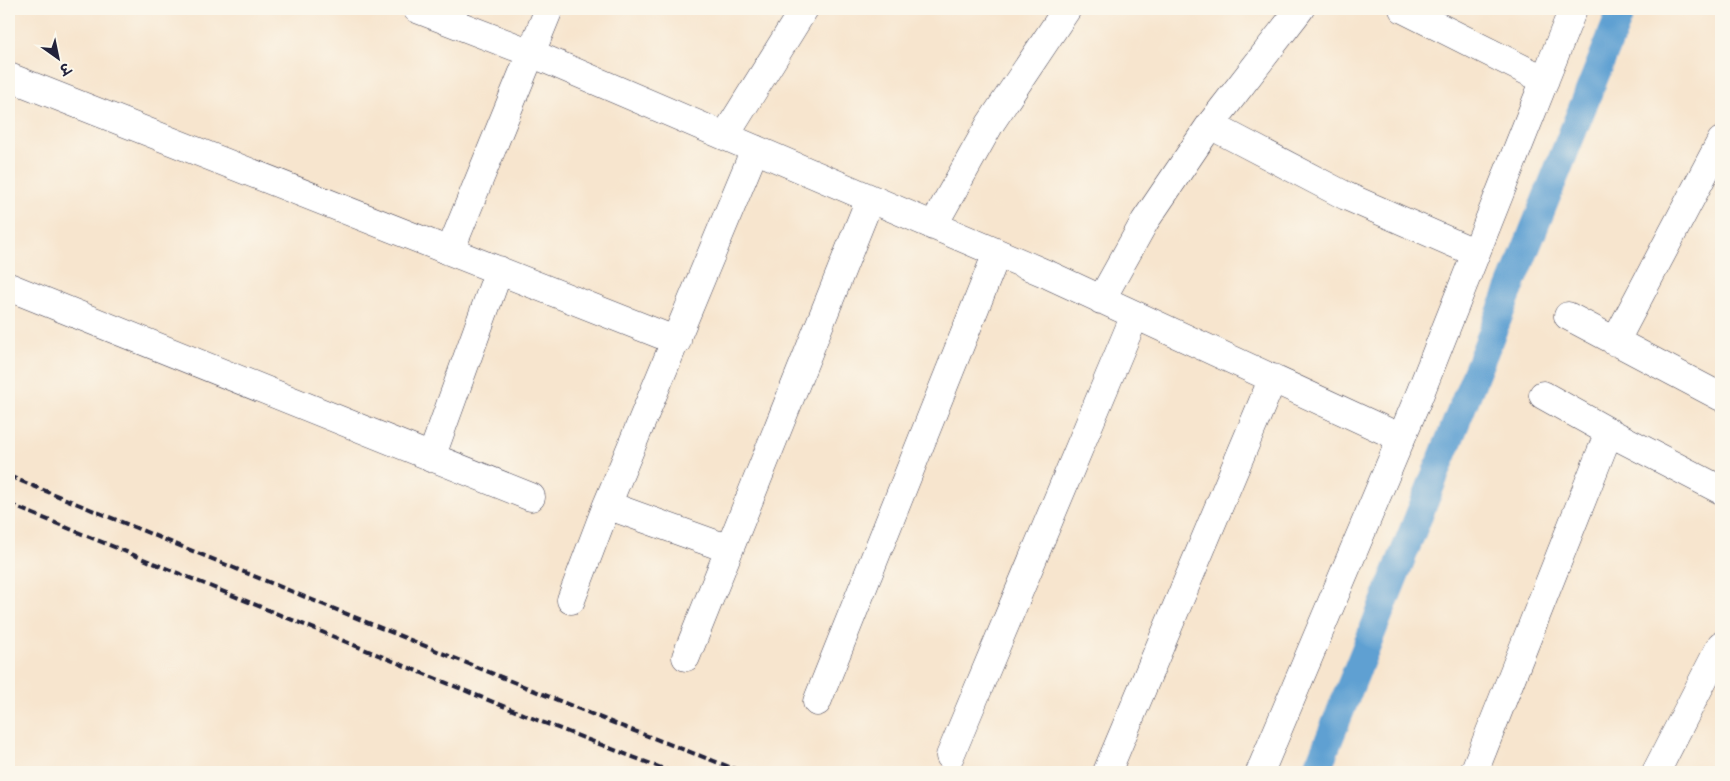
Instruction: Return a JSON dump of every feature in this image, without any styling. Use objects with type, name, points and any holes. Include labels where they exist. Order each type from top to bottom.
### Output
[{"type":"street","points":[[417,9],[531,53],[997,253],[1401,438]]},
{"type":"street","points":[[450,251],[549,9]]},
{"type":"street","points":[[933,226],[990,124],[1067,9]]},
{"type":"street","points":[[1101,300],[1145,221],[1210,125],[1300,9]]},
{"type":"street","points":[[1403,9],[1545,80]]},
{"type":"street","points":[[1260,772],[1401,438],[1573,9]]},
{"type":"street","points":[[725,136],[796,11]]},
{"type":"street","points":[[11,86],[450,251],[677,341]]},
{"type":"street","points":[[1210,125],[1346,196],[1476,253]]},
{"type":"street","points":[[1615,342],[1712,181],[1721,142]]},
{"type":"street","points":[[571,600],[607,505],[677,341],[755,149]]},
{"type":"street","points":[[686,657],[870,199]]},
{"type":"street","points":[[817,702],[997,253]]},
{"type":"street","points":[[431,458],[499,270]]},
{"type":"street","points":[[9,287],[531,497]]},
{"type":"street","points":[[950,756],[1135,315]]},
{"type":"street","points":[[1568,316],[1721,397]]},
{"type":"street","points":[[1107,772],[1273,378]]},
{"type":"street","points":[[1543,395],[1609,432],[1721,490]]},
{"type":"street","points":[[1474,772],[1609,432]]},
{"type":"street","points":[[607,505],[729,549]]},
{"type":"street","points":[[1656,772],[1713,681],[1721,645]]},
{"type":"waterway","points":[[1316,772],[1622,9]]},
{"type":"railway","points":[[9,476],[616,724],[743,772]]},
{"type":"railway","points":[[9,504],[542,722],[672,772]]}]
